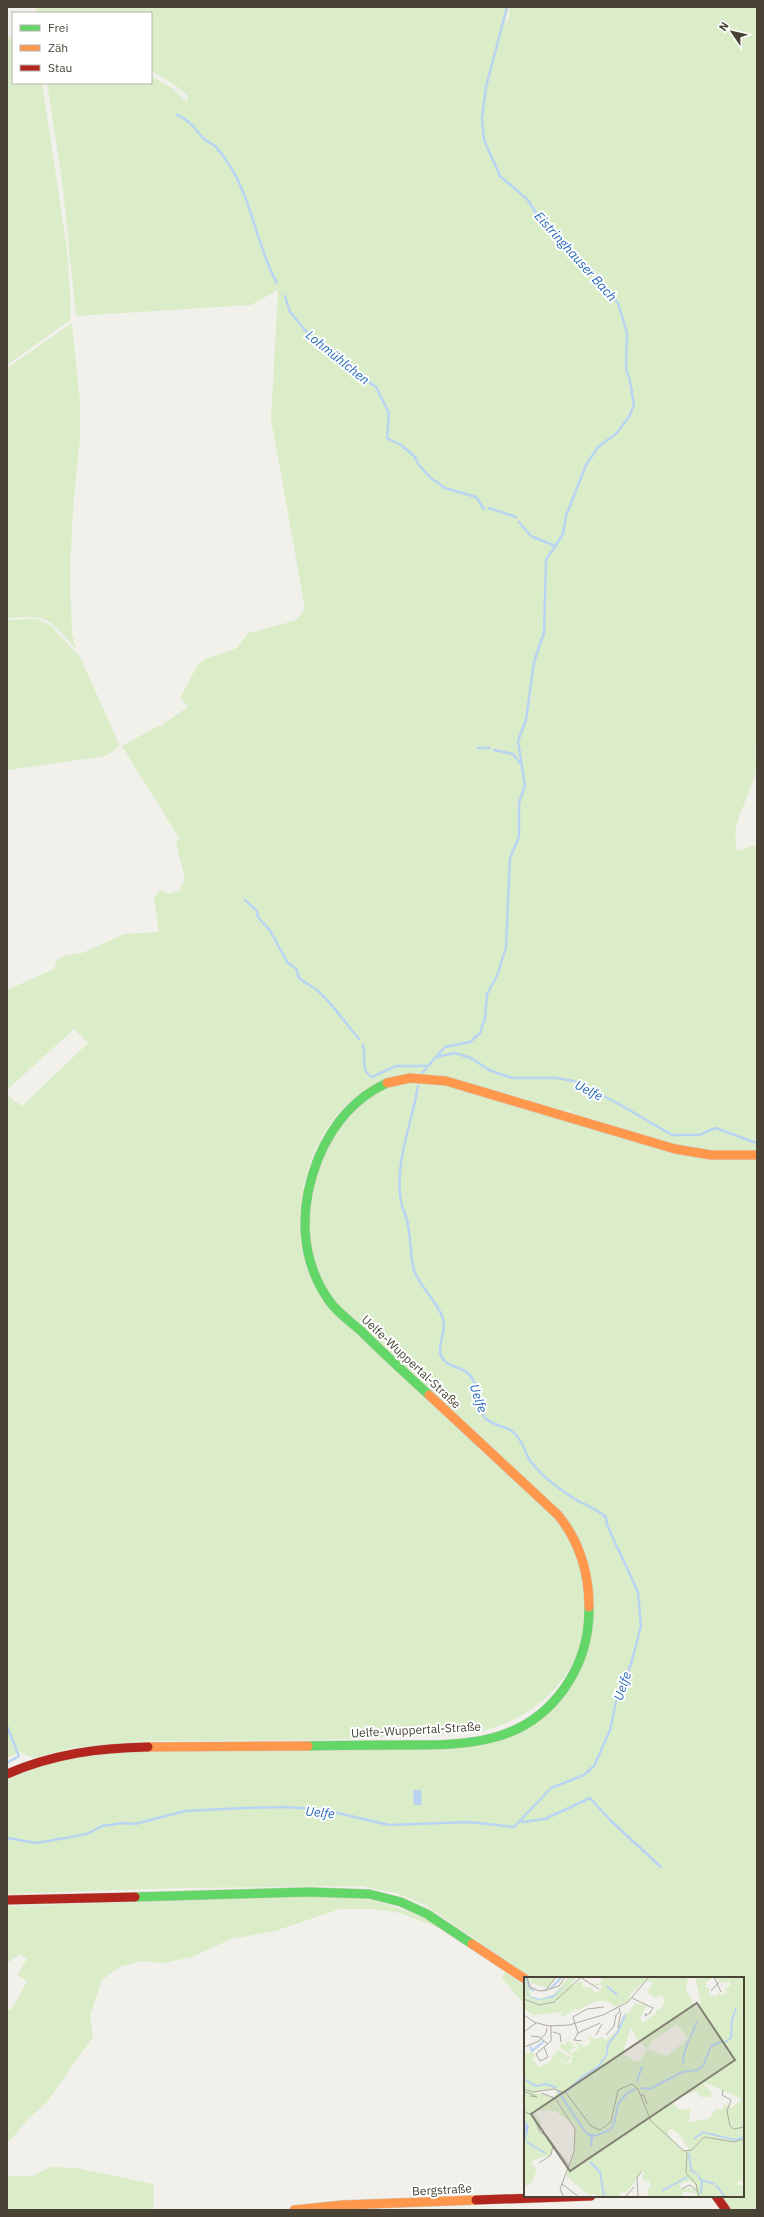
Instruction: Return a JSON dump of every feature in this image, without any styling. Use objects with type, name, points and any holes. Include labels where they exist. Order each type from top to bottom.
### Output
[{"type":"main road","name":"Uelfe-Wuppertal-Straße","points":[[7,1774],[40,1759],[81,1751],[154,1748],[416,1744],[483,1740],[514,1730],[544,1713],[560,1697],[574,1675],[588,1632],[589,1598],[581,1553],[569,1529],[544,1501],[331,1304],[319,1286],[313,1271],[305,1235],[310,1186],[320,1156],[332,1130],[349,1106],[362,1095],[372,1089],[399,1079],[436,1079],[464,1085],[675,1149],[711,1154],[757,1155]]},
{"type":"main road","points":[[7,1900],[310,1892],[369,1894],[401,1902],[428,1914],[524,1978]]},
{"type":"main road","name":"Bergstraße","points":[[294,2210],[343,2205],[563,2197]]},
{"type":"main road","points":[[717,2197],[726,2210]]},
{"type":"green space","points":[[35,7],[509,7],[504,27],[509,17],[510,7],[757,7],[757,740],[755,747],[756,767],[754,778],[739,818],[735,839],[737,851],[752,846],[757,847],[757,1152],[721,1153],[670,1146],[570,1115],[571,1111],[576,1111],[556,1110],[468,1087],[675,1149],[711,1155],[757,1155],[757,2210],[731,2210],[722,2197],[744,2197],[744,1977],[531,1977],[425,1905],[396,1893],[361,1886],[176,1888],[7,1894],[7,1774],[30,1764],[55,1756],[106,1749],[158,1747],[448,1744],[478,1741],[506,1734],[522,1727],[549,1708],[569,1683],[582,1653],[587,1636],[590,1606],[587,1575],[578,1546],[563,1520],[554,1512],[568,1529],[581,1558],[586,1593],[584,1628],[575,1659],[557,1687],[533,1708],[505,1723],[490,1729],[473,1733],[322,1740],[154,1741],[72,1748],[33,1758],[20,1752],[7,1758],[7,1095],[22,1106],[88,1043],[74,1029],[7,1090],[7,990],[54,969],[57,960],[63,956],[82,953],[125,934],[159,932],[154,897],[161,890],[168,894],[179,891],[185,880],[176,842],[179,838],[122,746],[158,726],[163,726],[164,723],[188,707],[180,698],[197,666],[205,659],[237,648],[248,633],[294,621],[301,615],[305,608],[271,419],[278,290],[251,305],[76,316],[62,180],[47,84],[152,84],[152,77],[172,88],[187,103],[188,96],[175,85],[152,72],[152,12],[37,12]],"holes":[[[396,1080],[371,1090],[349,1107],[328,1135],[320,1152],[305,1207],[305,1243],[311,1267],[322,1290],[331,1304],[536,1495],[342,1320],[321,1293],[305,1264],[301,1247],[300,1212],[302,1193],[311,1159],[324,1133],[340,1111],[360,1094],[383,1082]]]},
{"type":"green space","points":[[7,37],[12,37],[12,84],[42,84],[67,249],[71,308],[70,320],[7,365]]},
{"type":"green space","points":[[72,323],[80,402],[80,439],[73,509],[70,572],[72,633],[76,649],[53,625],[41,618],[7,618],[7,368]]},
{"type":"green space","points":[[37,619],[50,625],[80,657],[120,746],[106,756],[7,770],[7,620]]},
{"type":"green space","points":[[339,1896],[383,1903],[425,1919],[452,1933],[400,1913],[374,1909],[340,1909],[275,1931],[231,1939],[192,1957],[163,1963],[142,1961],[119,1967],[102,1980],[90,2015],[93,2037],[46,2103],[29,2118],[7,2144],[7,2008],[11,2010],[27,1981],[17,1975],[27,1959],[20,1954],[7,1963],[7,1906]]},
{"type":"green space","points":[[505,1972],[524,1985],[524,2004],[502,1978]]},
{"type":"green space","points":[[51,2167],[76,2168],[153,2184],[154,2210],[7,2210],[7,2176],[33,2176]]},
{"type":"water","points":[[413,1790],[421,1790],[422,1805],[414,1805]]},
{"type":"waterway","name":"Eistringhauser Bach","points":[[436,1057],[445,1047],[470,1042],[480,1033],[485,1018],[487,994],[497,976],[506,947],[510,858],[519,837],[519,803],[525,786],[518,741],[526,720],[534,662],[544,633],[546,560],[563,534],[566,516],[586,465],[598,447],[616,434],[629,417],[634,405],[626,368],[627,333],[618,303],[562,238],[537,215],[528,200],[500,176],[484,140],[482,118],[486,87],[507,7]]},
{"type":"waterway","name":"Lohmühlchen","points":[[177,115],[195,128],[204,139],[213,144],[232,169],[245,197],[264,255],[277,283]]},
{"type":"waterway","name":"Lohmühlchen","points":[[285,296],[290,312],[305,330],[339,361],[376,387],[389,413],[387,438],[401,445],[415,457],[418,464],[431,478],[445,488],[476,497],[484,509]]},
{"type":"waterway","name":"Lohmühlchen","points":[[489,508],[516,517]]},
{"type":"waterway","name":"Lohmühlchen","points":[[519,522],[531,536],[555,546]]},
{"type":"waterway","points":[[478,748],[489,748]]},
{"type":"waterway","points":[[494,750],[513,754],[520,763]]},
{"type":"waterway","points":[[245,900],[257,911],[258,917],[271,932],[287,962],[296,969],[299,978],[316,989],[323,996],[359,1039]]},
{"type":"waterway","points":[[363,1045],[364,1067],[368,1074],[372,1077],[396,1066],[427,1066]]},
{"type":"waterway","name":"Uelfe","points":[[422,1073],[436,1057],[455,1053],[471,1058],[489,1070],[512,1078],[556,1078],[574,1081],[617,1103],[672,1135],[699,1135],[715,1128],[757,1143]]},
{"type":"waterway","name":"Uelfe","points":[[7,1838],[37,1843],[87,1834],[102,1826],[123,1823],[135,1824],[185,1811],[287,1807],[325,1810],[389,1825],[469,1822],[514,1827],[551,1788],[584,1775],[594,1766],[610,1730],[616,1702],[631,1664],[641,1626],[638,1592],[607,1525],[606,1517],[597,1510],[574,1498],[541,1473],[531,1462],[517,1436],[507,1428],[491,1422],[482,1414],[475,1383],[469,1374],[450,1365],[443,1359],[440,1349],[444,1329],[443,1319],[437,1306],[420,1283],[414,1270],[410,1236],[399,1188],[402,1158],[418,1086]]},
{"type":"waterway","points":[[7,1726],[19,1756],[7,1763]]},
{"type":"waterway","points":[[522,1822],[545,1819],[590,1798],[611,1821],[661,1867]]},
{"type":"traffic: fast","points":[[387,1083],[364,1096],[354,1105],[345,1114],[330,1135],[318,1159],[312,1177],[305,1214],[305,1232],[312,1268],[320,1285],[333,1306],[429,1395]]},
{"type":"traffic: fast","points":[[308,1746],[450,1744],[492,1738],[513,1731],[533,1720],[549,1706],[563,1690],[575,1671],[583,1651],[588,1630],[589,1607]]},
{"type":"traffic: fast","points":[[135,1897],[309,1892],[369,1894],[401,1902],[427,1914],[472,1944]]},
{"type":"traffic: slow","points":[[387,1083],[410,1078],[446,1081],[675,1149],[711,1155],[757,1155]]},
{"type":"traffic: slow","points":[[429,1395],[558,1515],[566,1525],[582,1558],[589,1594],[589,1607]]},
{"type":"traffic: slow","points":[[148,1747],[308,1746]]},
{"type":"traffic: slow","points":[[472,1944],[524,1978]]},
{"type":"traffic: slow","points":[[294,2210],[343,2205],[476,2200]]},
{"type":"traffic: jam","points":[[7,1774],[41,1761],[76,1753],[148,1747]]},
{"type":"traffic: jam","points":[[7,1900],[135,1897]]},
{"type":"traffic: jam","points":[[476,2200],[562,2197]]},
{"type":"traffic: jam","points":[[717,2197],[726,2210]]}]
